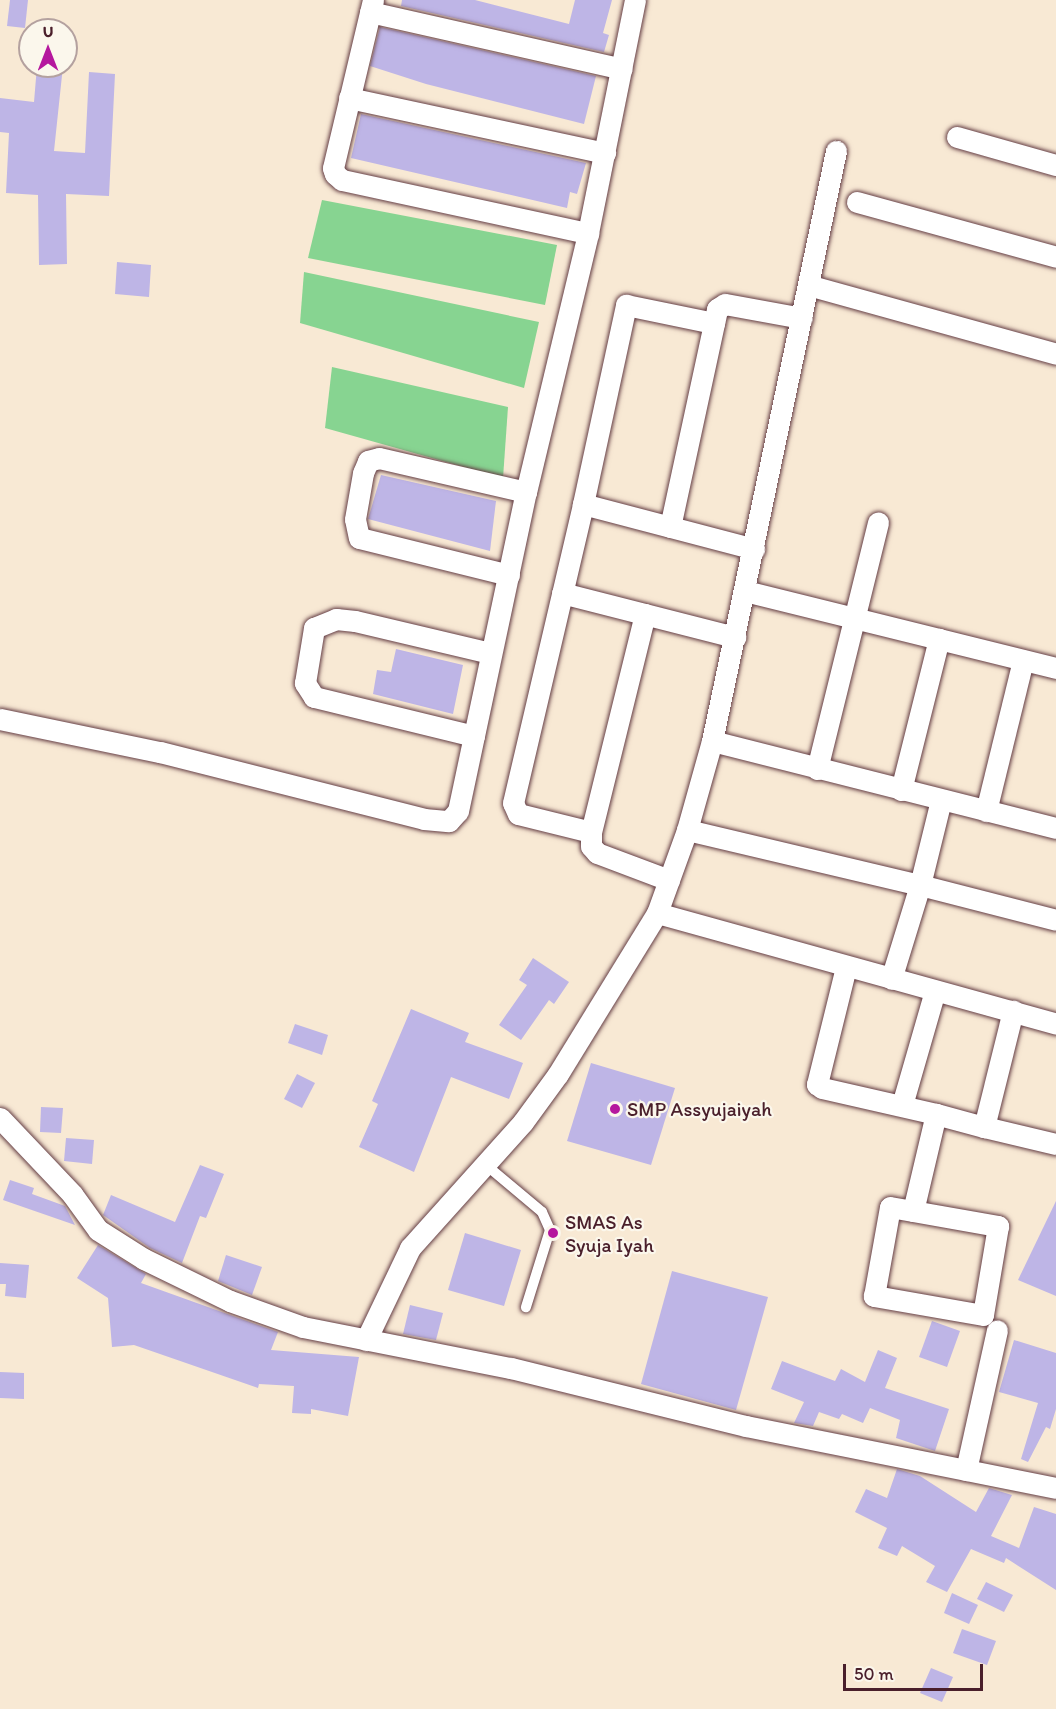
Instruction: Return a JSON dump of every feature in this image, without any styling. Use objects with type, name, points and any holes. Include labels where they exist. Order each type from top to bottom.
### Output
[{"type":"street","points":[[0,718],[160,752],[315,794],[449,821],[458,811],[463,797],[490,653],[526,492],[588,233],[635,0]]},
{"type":"street","points":[[588,233],[342,180],[333,168],[371,6],[622,69]]},
{"type":"street","points":[[349,98],[605,153]]},
{"type":"street","points":[[957,137],[1056,165]]},
{"type":"street","points":[[366,1340],[410,1248],[486,1166],[558,1074],[657,913],[687,830],[711,741],[754,549],[836,151]]},
{"type":"street","points":[[857,202],[1056,256]]},
{"type":"street","points":[[808,285],[1056,354]]},
{"type":"street","points":[[670,527],[717,309],[725,304],[802,318]]},
{"type":"street","points":[[591,832],[518,814],[513,803],[583,504],[626,305],[714,324]]},
{"type":"street","points":[[509,575],[359,538],[355,519],[363,473],[368,461],[378,458],[526,492]]},
{"type":"street","points":[[583,504],[754,549]]},
{"type":"street","points":[[817,769],[878,522]]},
{"type":"street","points":[[745,591],[1056,668]]},
{"type":"street","points":[[562,593],[735,637]]},
{"type":"street","points":[[645,614],[591,832],[591,846],[597,853],[669,880]]},
{"type":"street","points":[[474,736],[314,697],[305,683],[314,628],[336,619],[355,621],[490,653]]},
{"type":"street","points":[[901,790],[939,639]]},
{"type":"street","points":[[986,811],[1023,660]]},
{"type":"street","points":[[711,741],[1056,828]]},
{"type":"street","points":[[891,979],[920,885],[941,800]]},
{"type":"street","points":[[687,830],[1056,920]]},
{"type":"street","points":[[657,913],[1056,1024]]},
{"type":"street","points":[[846,967],[816,1084],[822,1088],[902,1105],[1056,1144]]},
{"type":"street","points":[[902,1105],[934,991]]},
{"type":"street","points":[[984,1127],[1013,1011]]},
{"type":"street","points":[[914,1211],[936,1114]]},
{"type":"street","points":[[0,1118],[72,1194],[99,1230],[144,1259],[230,1301],[303,1327],[511,1368],[746,1426],[1056,1488]]},
{"type":"street","points":[[890,1207],[914,1211],[998,1226],[982,1315],[874,1296],[890,1207]]},
{"type":"street","points":[[966,1470],[997,1330]]},
{"type":"lane","points":[[486,1166],[542,1212],[550,1230],[526,1307]]},
{"type":"green space","points":[[322,200],[557,245],[545,305],[308,258]]},
{"type":"green space","points":[[304,272],[539,322],[524,388],[300,323]]},
{"type":"green space","points":[[332,367],[508,407],[503,478],[325,428]]},
{"type":"building","points":[[10,0],[28,0],[26,18],[18,18],[18,27],[7,26]]},
{"type":"building","points":[[402,0],[475,0],[569,24],[575,0],[612,0],[603,33],[609,35],[604,52],[401,6]]},
{"type":"building","points":[[380,27],[596,76],[584,124],[426,84],[370,66]]},
{"type":"building","points":[[89,72],[115,74],[109,196],[66,194],[67,264],[39,265],[38,195],[6,193],[9,133],[0,132],[0,98],[34,102],[36,78],[62,78],[54,151],[85,153]]},
{"type":"building","points":[[361,114],[586,163],[577,194],[570,192],[567,208],[351,158]]},
{"type":"building","points":[[117,262],[151,265],[149,297],[115,294]]},
{"type":"building","points":[[381,475],[496,501],[490,551],[368,519]]},
{"type":"building","points":[[396,649],[463,665],[453,714],[373,694],[377,670],[391,672]]},
{"type":"building","points":[[533,958],[569,982],[554,1004],[549,1000],[521,1040],[499,1025],[527,985],[519,980]]},
{"type":"building","points":[[411,1009],[469,1033],[465,1042],[523,1063],[509,1099],[451,1077],[414,1172],[359,1147],[378,1104],[372,1101]]},
{"type":"building","points":[[295,1024],[328,1035],[322,1055],[288,1043]]},
{"type":"building","points":[[591,1063],[675,1088],[651,1165],[567,1141]]},
{"type":"building","points":[[297,1074],[315,1083],[302,1108],[284,1099]]},
{"type":"building","points":[[41,1107],[63,1108],[61,1133],[40,1132]]},
{"type":"building","points":[[66,1138],[94,1140],[92,1164],[64,1161]]},
{"type":"building","points":[[200,1165],[224,1174],[206,1218],[200,1216],[182,1263],[150,1248],[103,1215],[111,1195],[175,1222]]},
{"type":"building","points":[[10,1180],[34,1188],[32,1194],[65,1206],[75,1225],[3,1200]]},
{"type":"building","points":[[1056,1201],[1056,1296],[1018,1280]]},
{"type":"building","points":[[465,1233],[521,1250],[504,1306],[448,1290]]},
{"type":"building","points":[[98,1245],[146,1274],[141,1283],[278,1332],[271,1350],[359,1357],[348,1416],[311,1409],[311,1414],[292,1413],[294,1386],[259,1384],[258,1388],[134,1345],[112,1347],[108,1298],[77,1278]]},
{"type":"building","points":[[226,1255],[262,1267],[252,1295],[218,1281]]},
{"type":"building","points":[[0,1263],[29,1265],[26,1298],[5,1296],[6,1284],[0,1284]]},
{"type":"building","points":[[672,1271],[768,1297],[736,1410],[641,1384]]},
{"type":"building","points":[[410,1305],[443,1313],[436,1340],[403,1334]]},
{"type":"building","points":[[932,1321],[960,1331],[947,1367],[919,1357]]},
{"type":"building","points":[[1014,1340],[1056,1353],[1056,1409],[1050,1429],[1046,1427],[1028,1462],[1021,1459],[1038,1403],[999,1392]]},
{"type":"building","points":[[878,1350],[897,1358],[885,1388],[949,1409],[935,1451],[896,1438],[900,1420],[870,1408],[863,1423],[842,1414],[839,1419],[819,1412],[813,1426],[794,1423],[804,1402],[771,1389],[782,1361],[835,1381],[841,1369],[865,1382]]},
{"type":"building","points":[[0,1372],[24,1373],[24,1399],[0,1398]]},
{"type":"building","points":[[897,1469],[920,1476],[976,1512],[989,1488],[1012,1495],[991,1536],[1019,1548],[1034,1507],[1056,1514],[1056,1590],[1006,1558],[1004,1563],[971,1549],[947,1592],[926,1582],[935,1566],[902,1546],[897,1556],[878,1548],[887,1528],[855,1512],[866,1489],[887,1498]]},
{"type":"building","points":[[986,1582],[1013,1595],[1004,1612],[977,1599]]},
{"type":"building","points":[[952,1593],[978,1605],[969,1624],[944,1613]]},
{"type":"building","points":[[962,1629],[996,1641],[987,1665],[953,1653]]},
{"type":"building","points":[[931,1668],[953,1677],[942,1702],[920,1693]]},
{"type":"place","name":"SMP Assyujaiyah","points":[[615,1109]]},
{"type":"place","name":"SMAS As Syuja Iyah","points":[[553,1233]]}]
